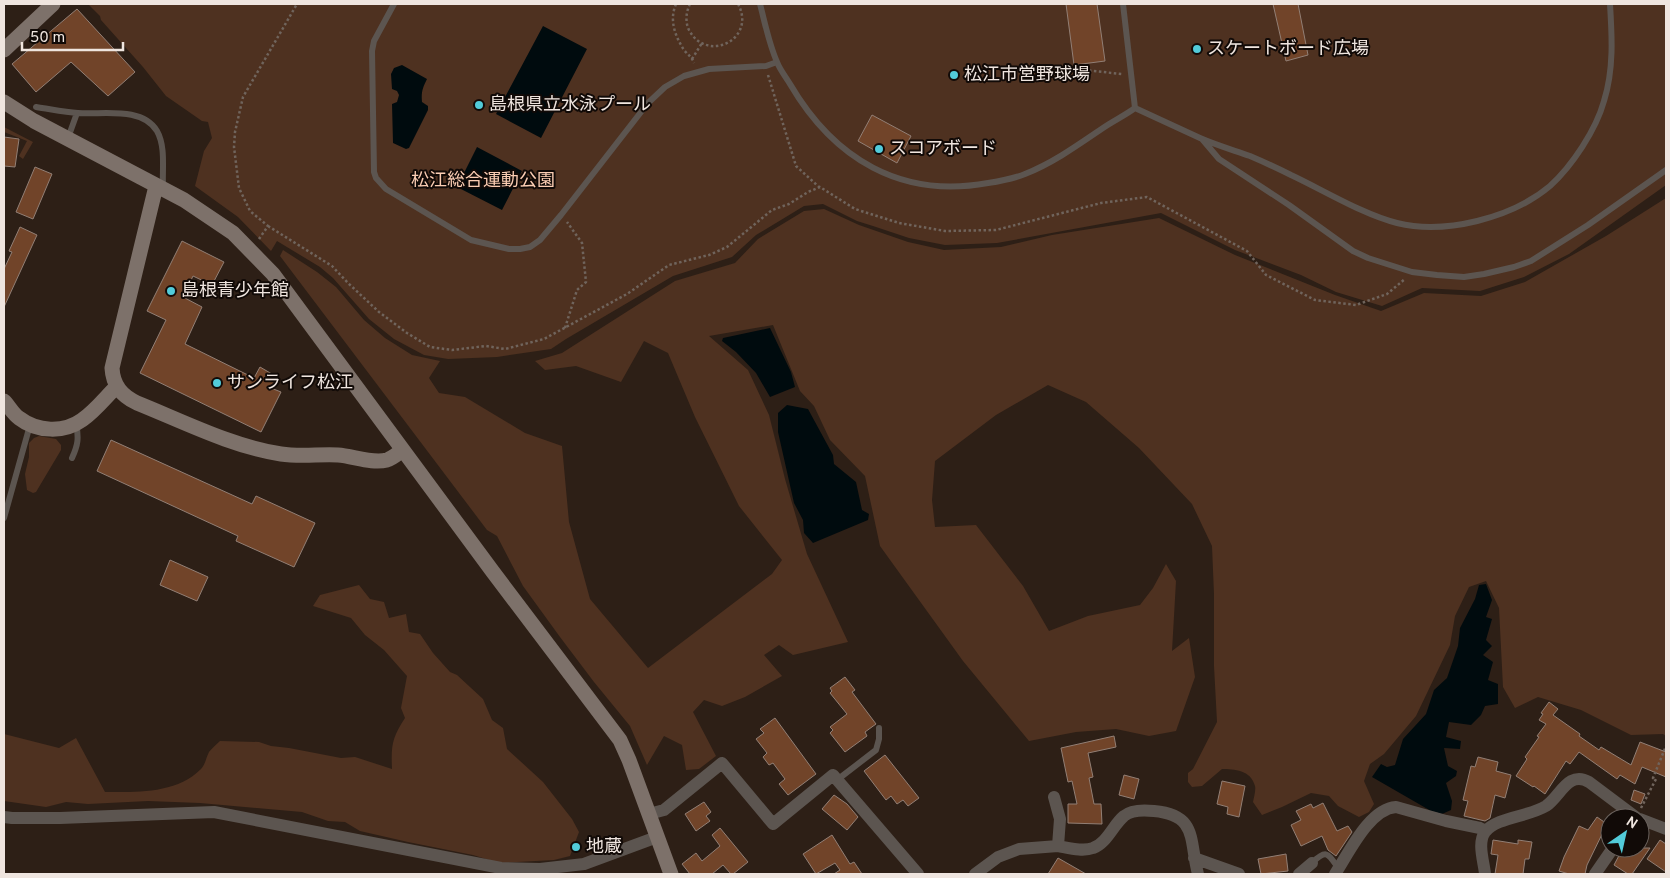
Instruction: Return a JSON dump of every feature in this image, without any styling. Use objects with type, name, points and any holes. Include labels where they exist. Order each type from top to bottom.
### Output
[{"type":"street","points":[[4,50],[53,4]]},
{"type":"street","points":[[4,102],[34,121],[184,200],[233,233],[273,274],[620,740],[630,760],[671,874]]},
{"type":"street","points":[[160,188],[112,368],[116,387],[137,403],[218,436],[263,451],[282,454],[351,456],[383,461],[390,459],[403,450]]},
{"type":"street","points":[[4,401],[18,418],[30,425],[50,430],[68,427],[84,419],[116,387]]},
{"type":"street","points":[[649,814],[664,810],[722,763],[773,824],[833,775],[918,874]]},
{"type":"street","points":[[1485,874],[1481,846],[1486,831],[1493,825],[1533,813],[1547,806],[1565,785],[1579,779],[1589,782],[1624,808]]},
{"type":"street","points":[[1054,797],[1060,818],[1058,846]]},
{"type":"street","points":[[1337,872],[1373,818],[1388,808],[1396,807],[1446,822],[1480,828],[1486,831]]},
{"type":"street","points":[[975,874],[998,857],[1019,849],[1058,846],[1090,850],[1102,843],[1127,814],[1149,810],[1175,815],[1186,824],[1193,845],[1198,874]]},
{"type":"street","points":[[4,817],[60,818],[214,812],[501,868],[586,869],[657,837]]},
{"type":"street","points":[[1650,823],[1666,829]]},
{"type":"street","points":[[1194,858],[1239,874]]},
{"type":"street","points":[[1595,874],[1606,858]]},
{"type":"street","points":[[1299,874],[1312,864]]},
{"type":"lane","points":[[394,4],[374,40],[372,51],[374,172],[376,178],[386,189],[471,240],[509,249],[520,249],[540,240],[657,94],[674,81],[696,72],[722,67],[766,66],[777,62]]},
{"type":"lane","points":[[760,4],[777,62],[812,119],[830,138],[849,153],[870,166],[896,178],[923,185],[972,186],[1008,179],[1025,174],[1067,152],[1135,108]]},
{"type":"lane","points":[[1123,4],[1135,108]]},
{"type":"lane","points":[[1135,108],[1202,138],[1251,156],[1369,212],[1397,223],[1420,227],[1448,227],[1496,216],[1537,196],[1551,185],[1570,163],[1598,121],[1609,82],[1612,38],[1610,4]]},
{"type":"lane","points":[[36,107],[77,113],[136,116],[148,122],[157,132],[160,140],[160,188]]},
{"type":"lane","points":[[68,139],[77,113]]},
{"type":"lane","points":[[1202,138],[1219,159],[1289,205],[1353,251],[1368,258],[1412,272],[1464,277],[1494,272],[1531,261],[1588,225],[1666,170]]},
{"type":"lane","points":[[72,458],[79,436],[76,424]]},
{"type":"lane","points":[[4,518],[30,425]]},
{"type":"lane","points":[[837,780],[876,750],[879,740],[879,728]]},
{"type":"lane","points":[[1312,864],[1320,855],[1328,854],[1337,872]]},
{"type":"path","points":[[297,4],[243,97],[234,147],[239,188],[250,211],[268,226],[332,266],[379,312],[430,347],[452,350],[486,346],[505,349],[544,339],[627,294],[669,265],[709,256],[727,247],[772,210],[790,204],[820,187]]},
{"type":"path","points":[[676,4],[672,18],[674,29],[686,52],[692,59],[696,72]]},
{"type":"path","points":[[690,4],[687,12],[688,27],[696,39],[710,46],[719,46],[727,43],[740,31],[742,14],[738,4]]},
{"type":"path","points":[[692,59],[702,43]]},
{"type":"path","points":[[766,66],[796,166],[820,187],[855,209],[899,223],[944,231],[996,230],[1101,203],[1147,198],[1247,251],[1266,275],[1315,300],[1356,305],[1387,294],[1412,272]]},
{"type":"path","points":[[1074,69],[1131,75]]},
{"type":"path","points":[[565,328],[578,290],[586,282],[582,243],[566,222]]},
{"type":"path","points":[[256,242],[268,226]]},
{"type":"path","points":[[1642,808],[1656,779],[1653,778],[1666,746]]},
{"type":"green space","name":"松江総合運動公園","points":[[88,4],[1666,4],[1666,185],[1569,254],[1524,277],[1480,291],[1422,288],[1382,306],[1336,292],[1301,275],[1235,250],[1161,213],[997,243],[945,245],[909,238],[857,221],[823,204],[804,206],[756,235],[732,257],[673,276],[551,349],[497,357],[448,359],[424,355],[394,339],[369,319],[333,278],[320,267],[277,241],[271,251],[238,217],[195,186],[204,151],[212,138],[208,122],[202,121],[166,96]]},
{"type":"green space","points":[[4,127],[33,142],[23,159],[19,156],[27,141],[4,132]]},
{"type":"green space","points":[[1666,198],[1666,736],[1663,734],[1631,735],[1581,710],[1538,697],[1515,708],[1503,687],[1499,608],[1486,581],[1469,587],[1455,616],[1450,645],[1416,716],[1384,754],[1370,764],[1364,781],[1374,804],[1369,812],[1359,817],[1338,806],[1329,796],[1311,793],[1262,815],[1253,802],[1255,786],[1253,781],[1246,774],[1237,770],[1222,769],[1202,786],[1192,787],[1188,782],[1188,773],[1193,769],[1217,722],[1212,546],[1192,504],[1139,448],[1086,402],[1048,385],[996,415],[935,461],[932,500],[935,527],[976,525],[1023,586],[1049,631],[1088,616],[1140,605],[1153,588],[1166,564],[1176,581],[1172,651],[1189,638],[1195,677],[1176,731],[1149,736],[1116,729],[1076,732],[1029,741],[963,661],[880,546],[865,476],[830,440],[814,406],[800,391],[773,325],[709,336],[748,370],[769,415],[807,554],[848,642],[793,655],[779,645],[764,655],[782,676],[745,697],[722,706],[704,700],[693,712],[716,756],[699,769],[686,770],[682,745],[664,736],[647,765],[630,726],[594,682],[523,586],[497,536],[487,530],[280,256],[283,250],[317,272],[336,287],[364,320],[385,338],[412,355],[440,361],[429,378],[439,393],[465,397],[525,433],[562,446],[569,522],[590,599],[648,668],[772,574],[782,560],[739,506],[695,417],[668,353],[644,341],[621,382],[576,366],[545,370],[535,361],[562,353],[675,281],[735,263],[758,239],[804,211],[824,209],[859,225],[908,242],[944,250],[1001,247],[1052,235],[1159,218],[1235,255],[1335,295],[1381,311],[1424,293],[1481,296],[1525,282],[1606,236]]},
{"type":"green space","points":[[39,436],[56,439],[61,445],[61,450],[36,492],[33,493],[27,490],[25,474],[29,457],[29,443]]},
{"type":"green space","points":[[359,585],[370,599],[384,602],[389,618],[406,614],[409,632],[420,634],[433,653],[450,672],[457,675],[483,699],[492,720],[503,728],[507,749],[543,782],[572,819],[579,832],[570,856],[554,860],[499,863],[473,855],[360,831],[345,822],[328,821],[302,812],[200,803],[148,801],[88,804],[66,802],[46,807],[4,801],[4,734],[59,748],[76,738],[105,792],[156,790],[180,783],[201,769],[209,752],[220,741],[259,742],[271,746],[341,758],[355,757],[392,769],[393,742],[405,718],[401,708],[407,676],[384,650],[365,635],[351,618],[313,606],[320,595]]},
{"type":"shaded area","points":[[543,26],[587,49],[541,138],[496,114]]},
{"type":"shaded area","points":[[402,65],[427,79],[423,90],[422,102],[428,106],[428,110],[409,148],[406,149],[393,143],[392,104],[397,102],[399,95],[397,91],[392,89],[391,74],[394,68]]},
{"type":"shaded area","points":[[477,147],[522,171],[502,210],[457,187]]},
{"type":"shaded area","points":[[770,328],[791,372],[795,387],[770,397],[756,373],[736,352],[722,341],[723,338]]},
{"type":"shaded area","points":[[787,405],[808,409],[833,455],[834,464],[856,482],[862,510],[869,514],[868,520],[813,543],[804,533],[803,520],[794,503],[778,432],[778,413]]},
{"type":"shaded area","points":[[1486,584],[1492,600],[1486,617],[1492,619],[1486,640],[1492,646],[1483,655],[1493,662],[1488,680],[1498,684],[1498,704],[1485,706],[1481,715],[1471,725],[1449,722],[1446,737],[1461,741],[1460,749],[1444,748],[1448,766],[1457,771],[1456,776],[1446,783],[1452,801],[1451,810],[1442,814],[1431,811],[1372,777],[1381,764],[1387,767],[1395,765],[1403,739],[1426,714],[1434,690],[1447,678],[1458,646],[1460,628],[1475,599],[1479,585]]},
{"type":"building","points":[[1066,4],[1097,4],[1105,61],[1074,65]]},
{"type":"building","points":[[1273,4],[1298,4],[1308,55],[1286,61]]},
{"type":"building","points":[[77,9],[135,72],[108,96],[71,62],[36,92],[12,64]]},
{"type":"building","points":[[872,115],[911,136],[897,163],[858,141]]},
{"type":"building","points":[[4,137],[19,139],[15,167],[4,166]]},
{"type":"building","points":[[35,167],[52,174],[33,219],[16,212]]},
{"type":"building","points":[[20,227],[37,235],[4,307],[4,269],[12,252],[9,251]]},
{"type":"building","name":"サンライフ松江","points":[[182,241],[224,262],[212,285],[193,276],[183,297],[202,307],[185,344],[254,378],[260,367],[277,377],[271,388],[281,392],[261,432],[140,373],[166,320],[147,311]]},
{"type":"building","points":[[111,440],[252,504],[256,496],[315,523],[294,567],[236,541],[238,536],[97,471]]},
{"type":"building","points":[[170,560],[208,577],[197,601],[160,585]]},
{"type":"building","points":[[845,677],[855,690],[852,692],[876,724],[865,732],[867,736],[845,752],[830,733],[833,730],[830,727],[847,714],[830,693],[832,691],[830,688]]},
{"type":"building","points":[[1549,702],[1558,709],[1553,715],[1580,734],[1579,736],[1599,750],[1601,747],[1631,765],[1640,742],[1666,752],[1666,777],[1642,767],[1635,784],[1620,775],[1617,779],[1579,752],[1570,764],[1566,761],[1545,794],[1533,787],[1516,776],[1527,759],[1525,757],[1539,737],[1537,736],[1546,724],[1539,720],[1543,714],[1541,713]]},
{"type":"building","points":[[775,718],[816,774],[788,795],[779,784],[785,779],[773,763],[769,765],[763,757],[767,753],[756,739],[764,733],[760,729]]},
{"type":"building","points":[[1114,736],[1116,747],[1088,753],[1093,777],[1089,778],[1094,804],[1101,804],[1102,824],[1068,823],[1068,804],[1077,804],[1072,781],[1068,782],[1061,748]]},
{"type":"building","points":[[885,755],[919,798],[908,806],[903,800],[897,804],[891,796],[886,800],[864,771]]},
{"type":"building","points":[[1478,757],[1498,762],[1496,771],[1511,775],[1505,798],[1495,795],[1490,818],[1485,821],[1464,816],[1468,801],[1463,800],[1471,766],[1475,767]]},
{"type":"building","points":[[1124,775],[1139,779],[1134,799],[1119,795]]},
{"type":"building","points":[[1222,781],[1245,786],[1239,817],[1227,814],[1228,807],[1217,804]]},
{"type":"building","points":[[1634,790],[1645,794],[1641,804],[1631,800]]},
{"type":"building","points":[[834,795],[847,804],[858,817],[847,830],[822,809]]},
{"type":"building","points":[[704,802],[711,812],[706,816],[710,821],[696,831],[685,814]]},
{"type":"building","points":[[1323,803],[1337,831],[1348,826],[1352,832],[1336,856],[1328,850],[1322,836],[1301,846],[1291,825],[1301,820],[1296,811],[1311,804],[1313,808]]},
{"type":"building","points":[[1597,817],[1600,819],[1600,838],[1587,865],[1585,874],[1569,874],[1559,871],[1579,826],[1588,830]]},
{"type":"building","points":[[720,828],[748,862],[733,874],[723,865],[712,874],[690,874],[682,864],[696,853],[702,861],[720,846],[712,835]]},
{"type":"building","points":[[832,835],[850,864],[854,862],[862,874],[834,874],[840,870],[835,863],[816,874],[803,854]]},
{"type":"building","points":[[1493,840],[1518,844],[1518,840],[1532,842],[1529,859],[1525,859],[1523,874],[1495,874],[1498,855],[1491,854]]},
{"type":"building","points":[[1660,840],[1666,844],[1666,872],[1647,859],[1650,858],[1650,855]]},
{"type":"building","points":[[1286,854],[1288,871],[1261,874],[1258,859]]},
{"type":"building","points":[[1058,858],[1086,874],[1048,874]]},
{"type":"building","points":[[1618,858],[1643,858],[1632,874],[1628,874],[1614,865]]},
{"type":"place","name":"スケートボード広場","points":[[1197,49]]},
{"type":"place","name":"松江市営野球場","points":[[954,75]]},
{"type":"place","name":"島根県立水泳プール","points":[[479,105]]},
{"type":"place","name":"スコアボード","points":[[879,149]]},
{"type":"place","name":"島根青少年館","points":[[171,291]]},
{"type":"place","name":"サンライフ松江","points":[[217,383]]},
{"type":"place","name":"地蔵","points":[[576,847]]}]
